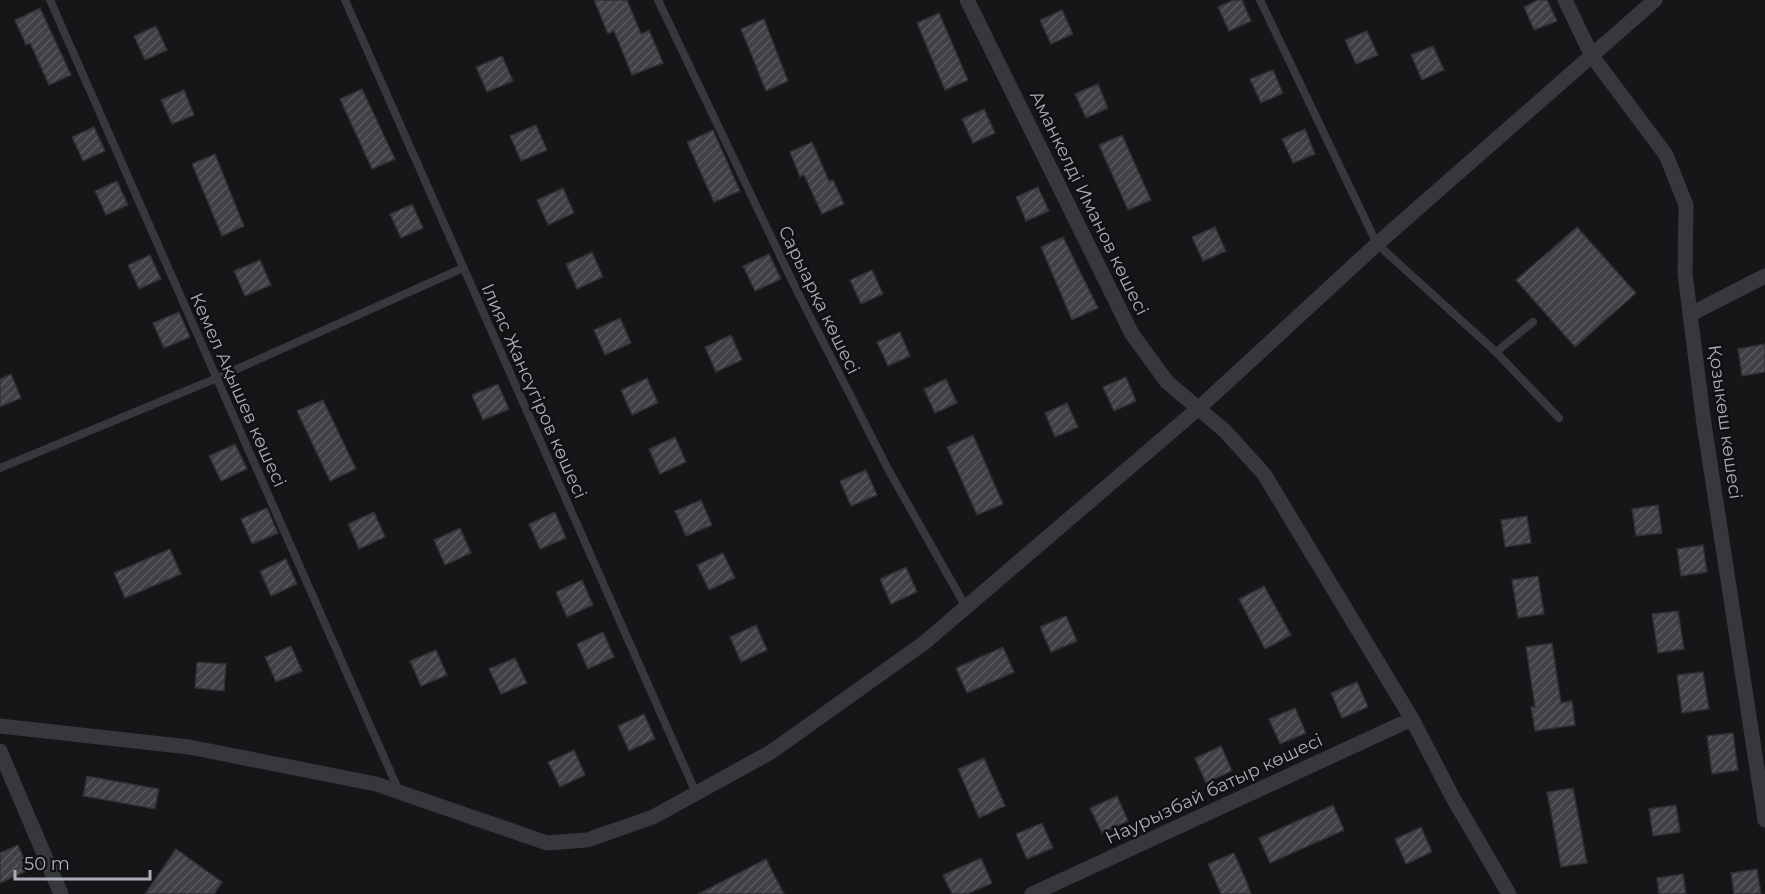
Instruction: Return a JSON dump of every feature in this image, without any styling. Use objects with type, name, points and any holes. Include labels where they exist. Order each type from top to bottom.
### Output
[{"type":"street","name":"Аманкелді Иманов көшесі","points":[[967,0],[1132,334],[1167,382],[1200,407],[1264,474],[1412,719],[1453,798],[1509,894]]},
{"type":"street","name":"Қозыкөш көшесі","points":[[1565,0],[1592,56],[1666,155],[1686,205],[1685,274],[1704,424],[1765,820]]},
{"type":"street","points":[[0,726],[189,747],[376,784],[547,843],[587,840],[653,817],[771,752],[924,643],[1200,407],[1377,244],[1655,0]]},
{"type":"street","points":[[1691,314],[1765,276]]},
{"type":"street","name":"Наурызбай батыр көшесі","points":[[1032,894],[1412,719]]},
{"type":"street","points":[[0,751],[61,894]]},
{"type":"lane","name":"Кемел Ақышев көшесі","points":[[50,0],[399,791]]},
{"type":"lane","name":"Ілияс Жансүгіров көшесі","points":[[345,0],[696,793]]},
{"type":"lane","name":"Сарыарқа көшесі","points":[[658,0],[810,317],[889,471],[966,607]]},
{"type":"lane","points":[[1260,0],[1377,244],[1496,352],[1559,418]]},
{"type":"lane","points":[[0,468],[217,378],[463,268]]},
{"type":"lane","points":[[1496,352],[1533,322]]},
{"type":"building","points":[[594,0],[627,0],[641,34],[649,30],[663,63],[632,75],[614,31],[608,34]]},
{"type":"building","points":[[1234,0],[1242,0],[1251,21],[1229,31],[1218,7]]},
{"type":"building","points":[[1538,0],[1547,0],[1557,21],[1534,30],[1524,7]]},
{"type":"building","points":[[40,8],[71,75],[49,85],[30,43],[26,45],[15,20]]},
{"type":"building","points":[[1062,10],[1073,34],[1051,44],[1040,20]]},
{"type":"building","points":[[939,13],[968,80],[945,90],[917,23]]},
{"type":"building","points":[[764,19],[788,81],[766,91],[741,29]]},
{"type":"building","points":[[156,26],[167,50],[145,60],[134,36]]},
{"type":"building","points":[[1367,31],[1378,55],[1356,64],[1345,40]]},
{"type":"building","points":[[1433,46],[1444,70],[1422,80],[1411,55]]},
{"type":"building","points":[[502,56],[513,81],[487,92],[476,67]]},
{"type":"building","points":[[1273,70],[1283,93],[1261,103],[1250,79]]},
{"type":"building","points":[[1098,84],[1108,108],[1086,118],[1075,94]]},
{"type":"building","points":[[362,89],[395,159],[372,169],[340,99]]},
{"type":"building","points":[[184,90],[194,115],[172,124],[161,100]]},
{"type":"building","points":[[984,109],[995,133],[973,143],[962,119]]},
{"type":"building","points":[[536,125],[547,150],[521,161],[510,136]]},
{"type":"building","points":[[94,127],[105,151],[83,161],[72,137]]},
{"type":"building","points":[[1305,129],[1315,154],[1293,163],[1282,139]]},
{"type":"building","points":[[713,130],[740,191],[714,202],[687,142]]},
{"type":"building","points":[[1122,135],[1151,200],[1128,210],[1099,145]]},
{"type":"building","points":[[812,142],[829,181],[833,180],[844,204],[822,214],[804,175],[800,177],[790,152]]},
{"type":"building","points":[[215,154],[244,226],[222,236],[192,164]]},
{"type":"building","points":[[117,181],[128,205],[106,215],[95,191]]},
{"type":"building","points":[[1038,187],[1049,211],[1026,221],[1016,197]]},
{"type":"building","points":[[563,188],[574,213],[548,225],[537,200]]},
{"type":"building","points":[[412,204],[423,228],[401,238],[390,214]]},
{"type":"building","points":[[1215,227],[1226,251],[1203,261],[1192,237]]},
{"type":"building","points":[[1577,227],[1636,293],[1575,347],[1516,280]]},
{"type":"building","points":[[1063,237],[1098,308],[1072,320],[1041,247]]},
{"type":"building","points":[[592,252],[603,277],[577,289],[566,264]]},
{"type":"building","points":[[769,254],[781,279],[755,291],[743,266]]},
{"type":"building","points":[[150,255],[161,279],[139,289],[128,265]]},
{"type":"building","points":[[260,260],[271,285],[245,296],[234,271]]},
{"type":"building","points":[[872,270],[883,294],[861,304],[850,280]]},
{"type":"building","points":[[179,312],[190,337],[164,348],[153,323]]},
{"type":"building","points":[[620,318],[631,343],[605,355],[594,330]]},
{"type":"building","points":[[900,332],[910,356],[888,366],[877,342]]},
{"type":"building","points":[[731,335],[742,360],[716,372],[705,347]]},
{"type":"building","points":[[1765,344],[1765,372],[1742,376],[1738,349]]},
{"type":"building","points":[[11,374],[21,398],[0,407],[0,379]]},
{"type":"building","points":[[1126,377],[1136,401],[1114,411],[1103,387]]},
{"type":"building","points":[[647,378],[658,403],[632,415],[621,390]]},
{"type":"building","points":[[946,379],[957,403],[935,413],[924,389]]},
{"type":"building","points":[[498,384],[509,409],[483,420],[472,395]]},
{"type":"building","points":[[323,400],[356,469],[330,481],[297,411]]},
{"type":"building","points":[[1067,403],[1078,427],[1055,437],[1045,413]]},
{"type":"building","points":[[973,435],[1003,504],[977,515],[947,447]]},
{"type":"building","points":[[675,437],[686,462],[660,474],[649,449]]},
{"type":"building","points":[[235,444],[247,469],[221,481],[209,456]]},
{"type":"building","points":[[866,470],[877,495],[851,506],[840,481]]},
{"type":"building","points":[[701,500],[712,525],[686,536],[675,511]]},
{"type":"building","points":[[1658,505],[1662,533],[1636,536],[1632,509]]},
{"type":"building","points":[[267,508],[278,533],[252,544],[241,519]]},
{"type":"building","points":[[374,512],[385,537],[359,549],[348,524]]},
{"type":"building","points":[[555,512],[566,538],[540,549],[529,524]]},
{"type":"building","points":[[1527,516],[1531,543],[1505,547],[1501,520]]},
{"type":"building","points":[[460,528],[471,553],[445,565],[434,540]]},
{"type":"building","points":[[1703,545],[1707,572],[1681,576],[1677,549]]},
{"type":"building","points":[[170,549],[181,574],[125,598],[114,573]]},
{"type":"building","points":[[723,553],[735,578],[709,590],[697,565]]},
{"type":"building","points":[[286,559],[297,584],[271,596],[260,571]]},
{"type":"building","points":[[906,567],[917,592],[891,604],[880,579]]},
{"type":"building","points":[[1538,576],[1544,614],[1518,618],[1512,580]]},
{"type":"building","points":[[582,580],[593,605],[567,617],[556,592]]},
{"type":"building","points":[[1264,586],[1291,635],[1265,649],[1239,599]]},
{"type":"building","points":[[1678,611],[1684,649],[1658,653],[1652,614]]},
{"type":"building","points":[[1066,616],[1077,641],[1051,652],[1040,627]]},
{"type":"building","points":[[756,625],[767,650],[741,662],[730,637]]},
{"type":"building","points":[[603,632],[614,657],[588,669],[577,644]]},
{"type":"building","points":[[1552,643],[1561,703],[1572,701],[1575,725],[1535,731],[1531,707],[1535,707],[1526,647]]},
{"type":"building","points":[[291,646],[302,671],[276,682],[265,657]]},
{"type":"building","points":[[1003,647],[1014,672],[967,693],[956,668]]},
{"type":"building","points":[[436,650],[447,675],[421,686],[410,661]]},
{"type":"building","points":[[515,658],[527,683],[501,694],[489,669]]},
{"type":"building","points":[[197,662],[226,664],[224,691],[195,688]]},
{"type":"building","points":[[1703,672],[1709,709],[1682,713],[1677,675]]},
{"type":"building","points":[[1357,682],[1368,707],[1342,718],[1331,693]]},
{"type":"building","points":[[1295,708],[1306,733],[1280,744],[1269,719]]},
{"type":"building","points":[[644,714],[655,739],[629,751],[618,726]]},
{"type":"building","points":[[1733,733],[1738,770],[1712,774],[1707,736]]},
{"type":"building","points":[[1221,746],[1232,771],[1206,783],[1195,758]]},
{"type":"building","points":[[574,750],[585,775],[560,787],[548,762]]},
{"type":"building","points":[[984,758],[1005,806],[979,818],[958,769]]},
{"type":"building","points":[[87,776],[159,789],[155,809],[83,796]]},
{"type":"building","points":[[1573,788],[1587,863],[1561,867],[1547,792]]},
{"type":"building","points":[[1117,796],[1128,821],[1102,833],[1090,808]]},
{"type":"building","points":[[1333,805],[1344,830],[1270,863],[1259,838]]},
{"type":"building","points":[[1676,805],[1680,832],[1653,836],[1649,809]]},
{"type":"building","points":[[1042,823],[1053,848],[1027,859],[1016,834]]},
{"type":"building","points":[[1421,827],[1432,852],[1406,864],[1395,839]]},
{"type":"building","points":[[18,845],[29,870],[0,883],[0,853]]},
{"type":"building","points":[[176,849],[222,882],[214,894],[145,894]]},
{"type":"building","points":[[1234,853],[1251,894],[1221,894],[1208,864]]},
{"type":"building","points":[[981,858],[992,883],[967,894],[952,894],[943,875]]},
{"type":"building","points":[[766,859],[784,894],[698,894]]},
{"type":"building","points":[[1757,869],[1761,894],[1734,894],[1731,873]]},
{"type":"building","points":[[1683,874],[1686,894],[1659,894],[1657,878]]}]
